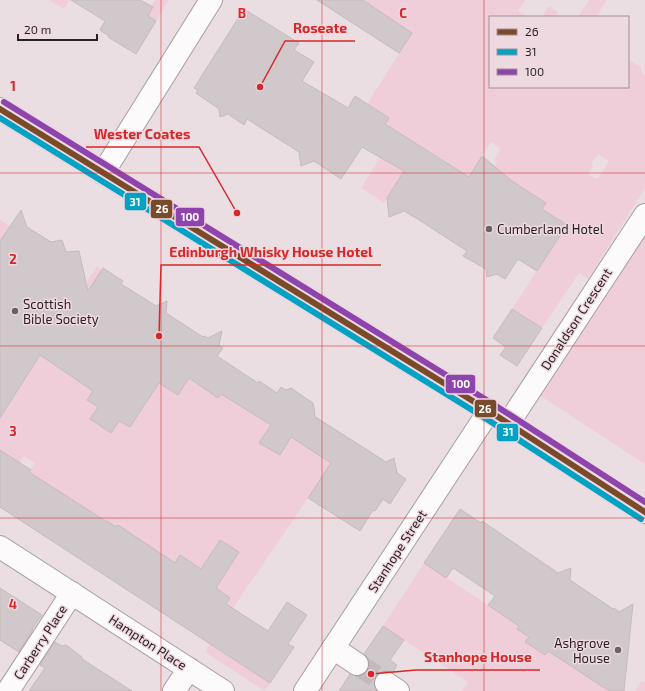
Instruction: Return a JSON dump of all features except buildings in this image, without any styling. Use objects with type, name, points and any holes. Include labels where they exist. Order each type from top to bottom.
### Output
[{"type":"street","points":[[103,173],[211,0]]},
{"type":"street","points":[[0,109],[489,411],[645,512]]},
{"type":"street","name":"Donaldson Crescent","points":[[508,424],[645,215]]},
{"type":"street","name":"Stanhope Street","points":[[305,691],[489,411]]},
{"type":"street","name":"Hampton Place","points":[[0,547],[223,691]]},
{"type":"street","name":"Carberry Place","points":[[5,688],[72,593]]},
{"type":"street","points":[[333,648],[357,664]]},
{"type":"street","points":[[174,691],[189,669]]},
{"type":"shaded area","points":[[49,0],[70,0],[64,9]]},
{"type":"shaded area","points":[[155,0],[169,0],[156,21],[148,16],[153,8],[151,6]]},
{"type":"shaded area","points":[[366,0],[525,0],[518,11],[526,16],[489,16],[489,88],[629,88],[629,60],[641,67],[641,72],[645,75],[645,188],[588,279],[579,273],[542,328],[512,309],[567,225],[542,209],[546,203],[519,185],[503,209],[494,167],[497,162],[494,160],[501,148],[491,142],[479,160],[479,183],[452,166],[447,173],[440,169],[445,161],[404,136],[395,149],[404,171],[384,203],[361,188],[383,153],[372,146],[389,118],[367,104],[412,33],[365,2]],"holes":[[[598,154],[609,161],[597,179],[588,174],[593,166],[591,164]]]},
{"type":"shaded area","points":[[589,0],[607,0],[597,16],[579,16]]},
{"type":"shaded area","points":[[549,6],[558,12],[558,16],[543,16]]},
{"type":"shaded area","points":[[0,220],[13,228],[0,242]]},
{"type":"shaded area","points":[[645,235],[645,464],[539,395]]},
{"type":"shaded area","points":[[97,266],[102,270],[47,360],[79,381],[149,305],[88,400],[98,407],[90,419],[111,433],[119,421],[130,427],[192,331],[203,336],[168,389],[178,395],[189,378],[218,398],[237,370],[271,425],[260,442],[280,455],[291,437],[331,463],[233,608],[226,604],[230,598],[216,588],[239,552],[220,541],[192,581],[180,556],[171,568],[157,559],[161,553],[155,550],[151,555],[118,525],[112,535],[107,521],[102,529],[54,488],[25,479],[35,463],[24,456],[14,472],[6,467],[12,458],[0,450],[0,401],[8,406]]},
{"type":"shaded area","points":[[424,563],[509,619],[547,564],[556,570],[517,629],[529,637],[526,642],[560,632],[619,676],[609,691],[462,691],[468,682],[383,626]]},
{"type":"shaded area","points":[[210,644],[270,683],[265,691],[205,652]]},
{"type":"shaded area","points":[[642,680],[645,682],[645,691],[635,691]]},
{"type":"tunnel","points":[[357,664],[386,683]]},
{"type":"transit line","name":"100","points":[[4,102],[493,404],[645,502]]},
{"type":"transit line","name":"26","points":[[0,109],[489,411],[645,512]]},
{"type":"transit line","name":"31","points":[[0,118],[485,418],[641,519]]},
{"type":"place","name":"Roseate","points":[[260,87]]},
{"type":"place","name":"Wester Coates","points":[[237,213]]},
{"type":"place","name":"Cumberland Hotel","points":[[489,229]]},
{"type":"place","name":"Scottish Bible Society","points":[[15,311]]},
{"type":"place","name":"Edinburgh Whisky House Hotel","points":[[159,336]]},
{"type":"place","name":"Ashgrove House","points":[[618,650]]},
{"type":"place","name":"Stanhope House","points":[[371,674]]}]
